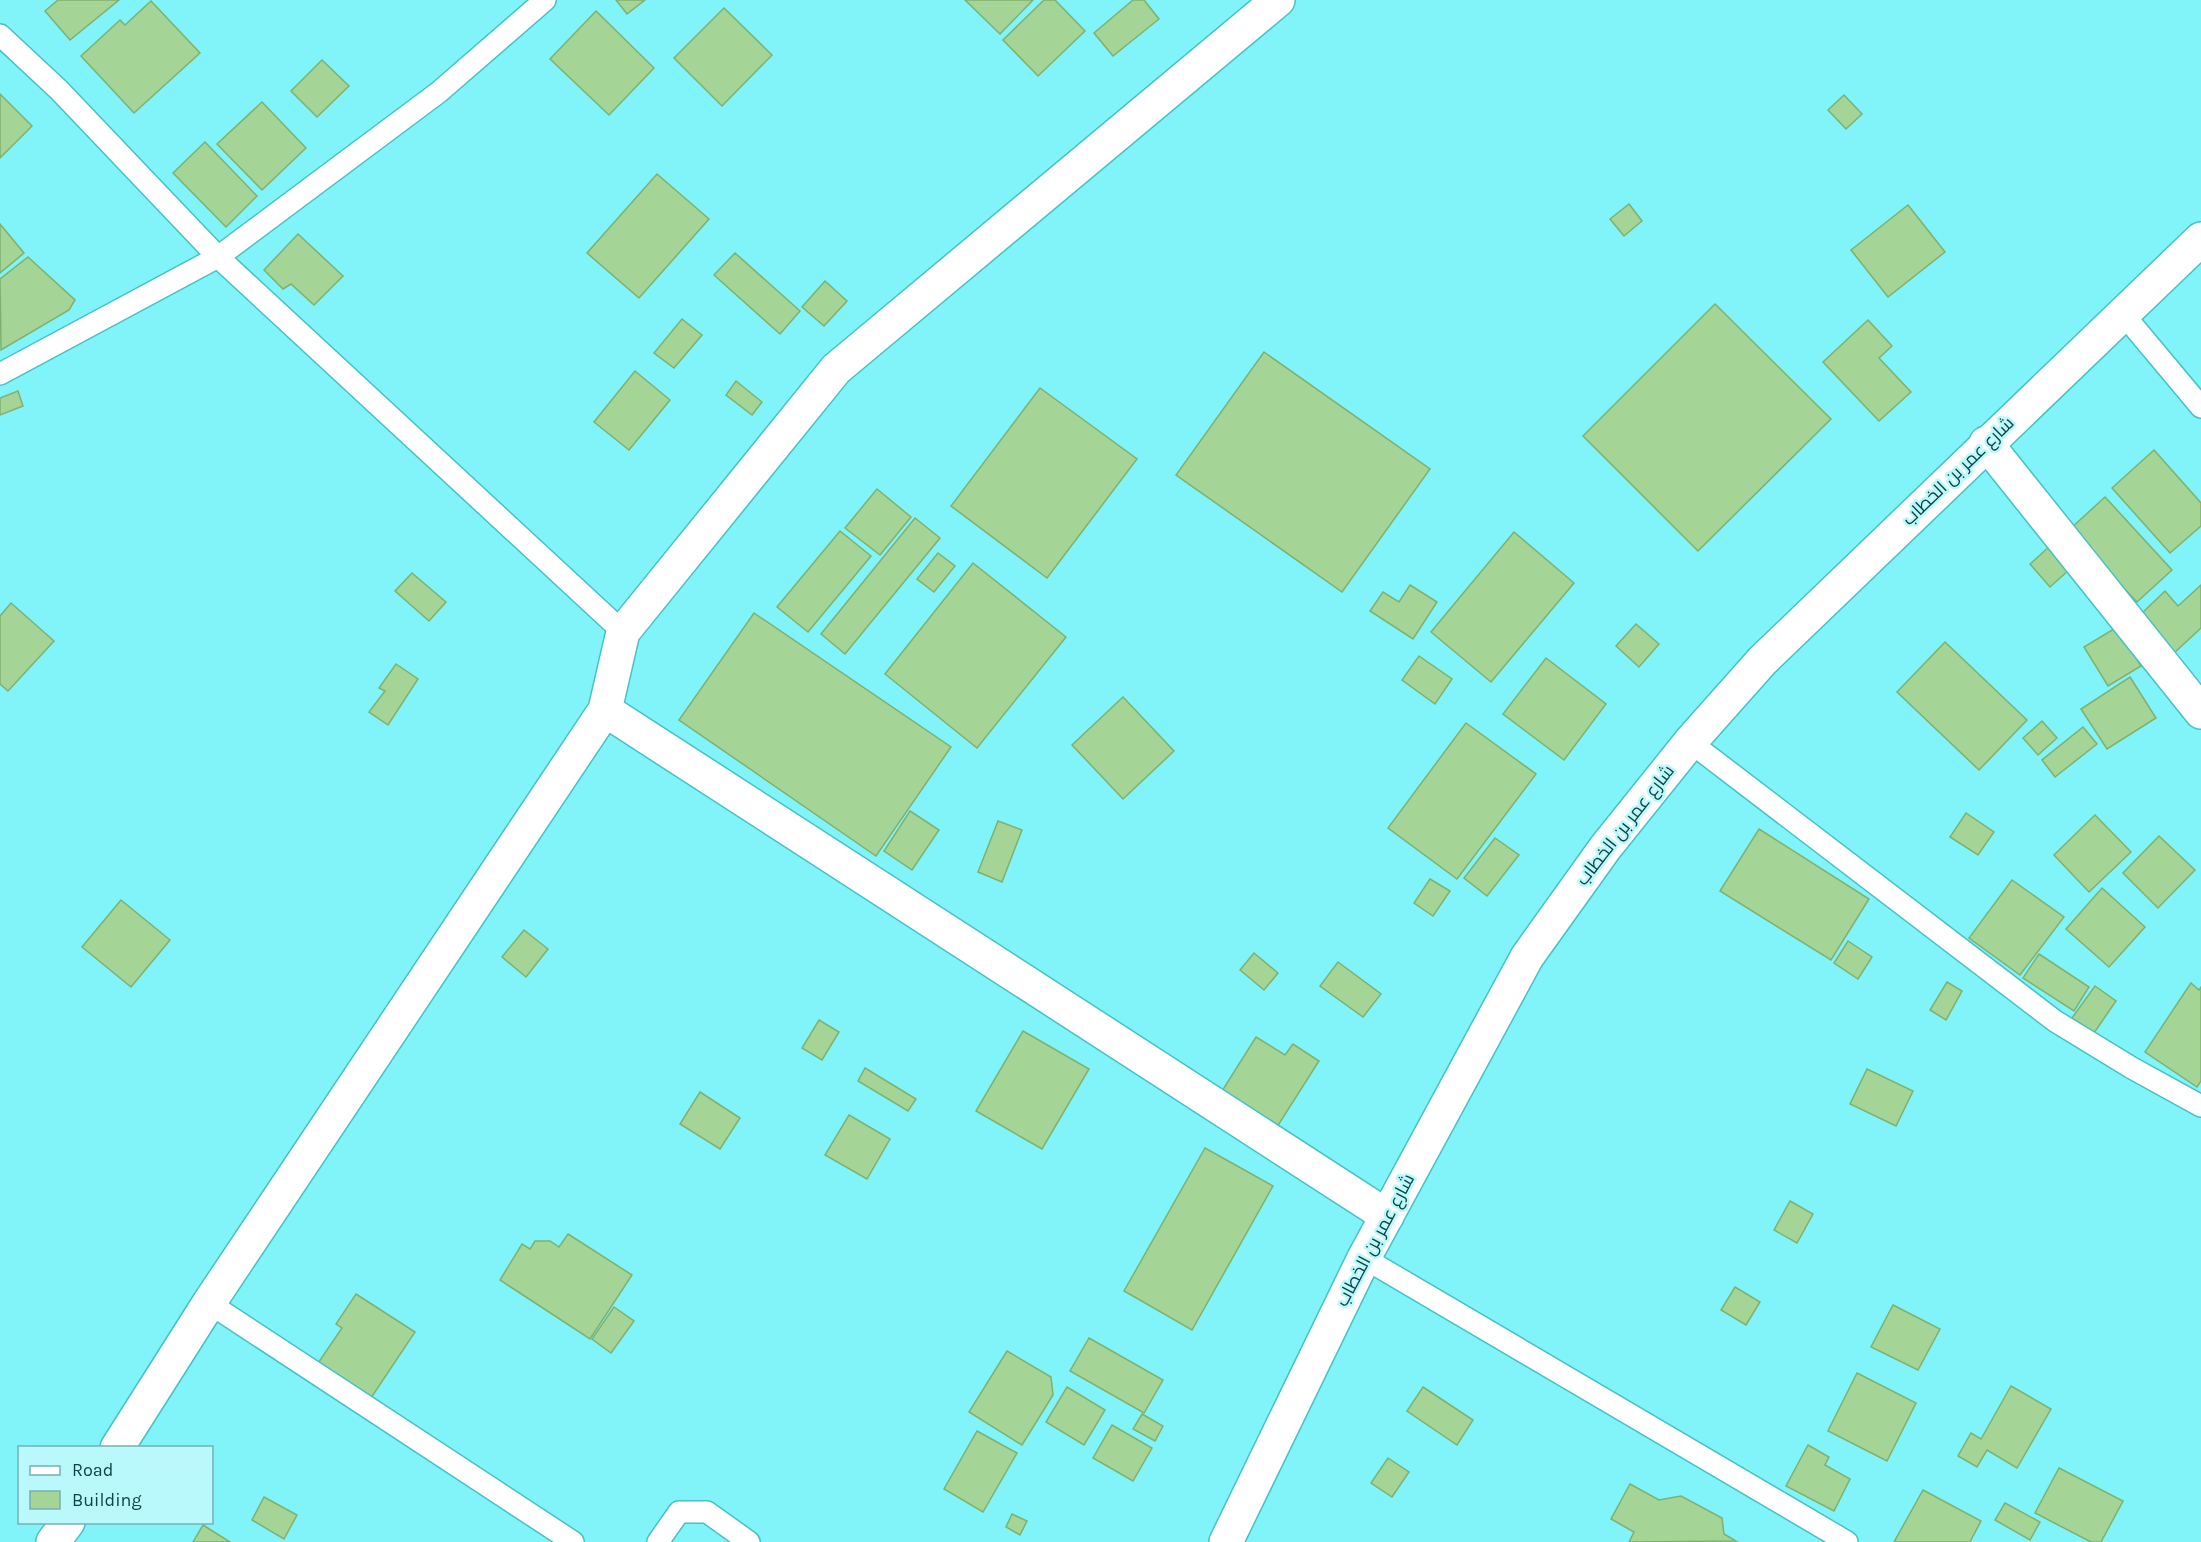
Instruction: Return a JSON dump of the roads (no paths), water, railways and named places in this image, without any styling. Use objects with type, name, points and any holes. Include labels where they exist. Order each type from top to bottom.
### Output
[{"type":"street","points":[[118,1446],[209,1303],[605,710],[623,632],[836,369],[1278,0]]},
{"type":"street","name":"شارع عمر بن الخطاب","points":[[1226,1542],[1364,1258],[1527,957],[1605,848],[1690,742],[1762,661],[1986,443],[2124,315],[2201,239]]},
{"type":"street","points":[[1986,443],[2201,712]]},
{"type":"street","points":[[605,710],[1387,1216]]},
{"type":"street","points":[[53,1542],[66,1524]]},
{"type":"lane","points":[[0,374],[218,257],[439,92],[544,0]]},
{"type":"lane","points":[[0,35],[59,90],[218,257],[623,632]]},
{"type":"lane","points":[[2124,315],[2201,407]]},
{"type":"lane","points":[[1690,742],[2055,1021],[2132,1068],[2201,1106]]},
{"type":"lane","points":[[1364,1258],[1847,1542]]},
{"type":"lane","points":[[209,1303],[573,1542]]},
{"type":"lane","points":[[658,1542],[679,1512],[707,1512],[749,1542]]}]
